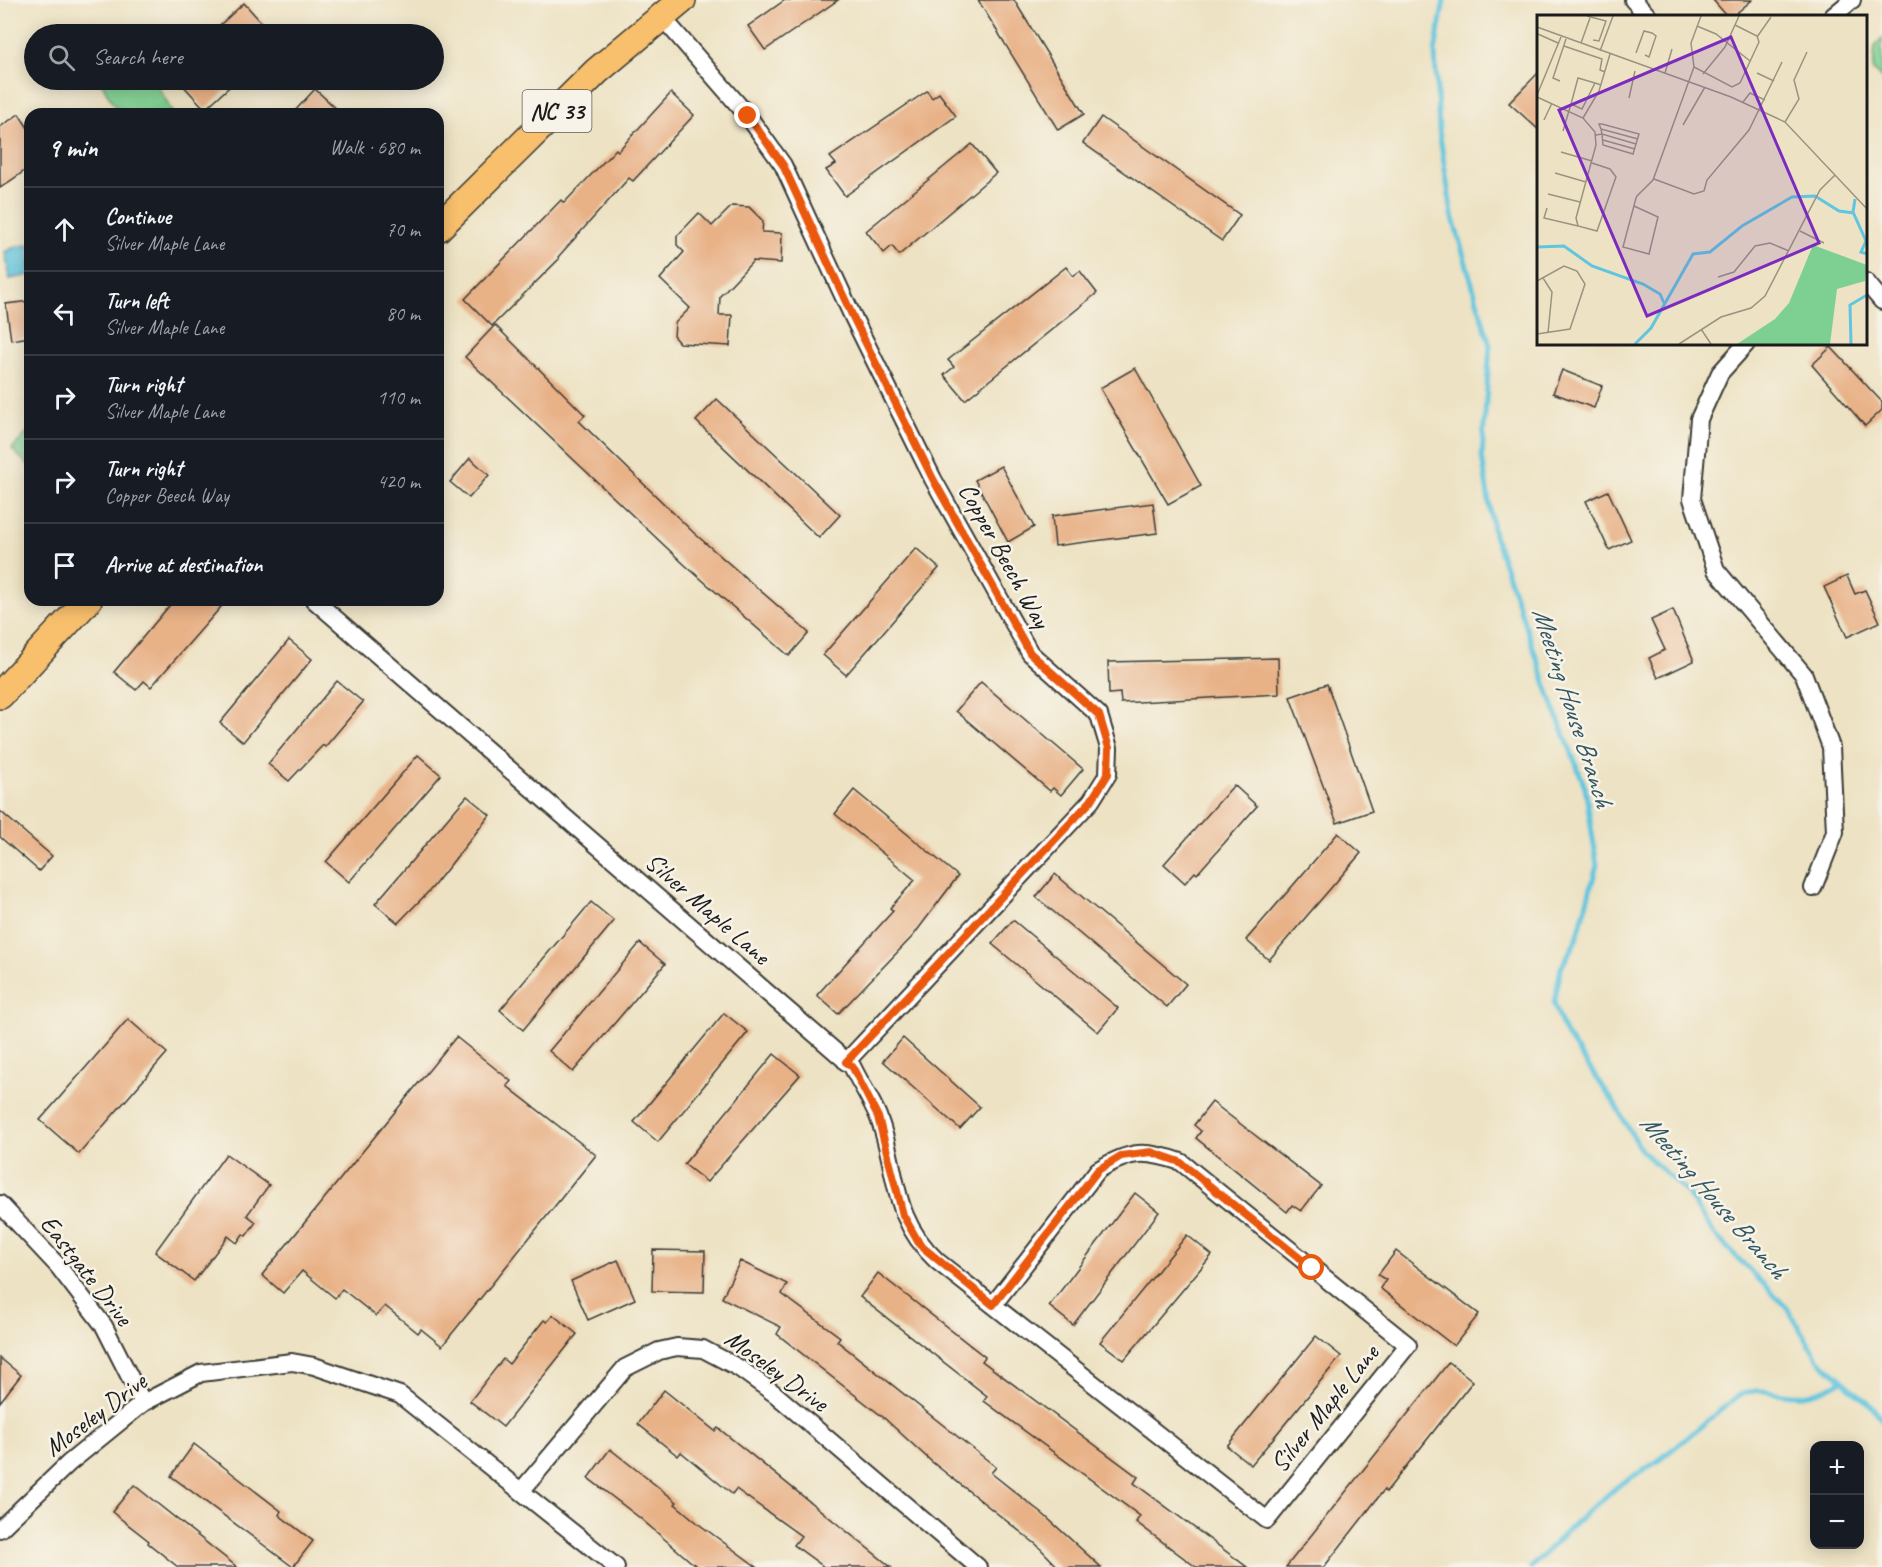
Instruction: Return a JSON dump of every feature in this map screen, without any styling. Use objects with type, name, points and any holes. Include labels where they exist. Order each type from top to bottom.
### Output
[{"type":"main road","name":"NC 33","points":[[444,222],[597,72],[672,8]]},
{"type":"main road","points":[[0,695],[82,606]]},
{"type":"street","points":[[1633,0],[1647,15]]},
{"type":"street","points":[[1834,15],[1852,0]]},
{"type":"street","name":"Copper Beech Way","points":[[672,8],[783,165],[853,317],[933,479],[1030,653],[1099,715],[1109,748],[1108,774],[1091,801],[846,1062]]},
{"type":"street","points":[[1867,283],[1882,301]]},
{"type":"street","points":[[1745,345],[1720,373],[1699,419],[1692,499],[1716,570],[1804,675],[1831,747],[1835,832],[1813,888]]},
{"type":"street","name":"Silver Maple Lane","points":[[321,606],[852,1066],[878,1117],[903,1215],[920,1245],[993,1305],[1268,1520],[1408,1345],[1180,1162],[1151,1152],[1121,1156],[1098,1170],[993,1305]]},
{"type":"street","name":"Eastgate Drive","points":[[0,1204],[58,1266],[104,1326],[143,1403]]},
{"type":"street","name":"Moseley Drive","points":[[522,1490],[625,1368],[659,1351],[677,1347],[703,1349],[739,1368],[775,1394],[978,1567]]},
{"type":"street","name":"Moseley Drive","points":[[0,1529],[69,1463],[143,1403],[201,1373],[292,1362],[314,1366],[400,1395],[616,1567]]},
{"type":"green space","points":[[1882,38],[1882,79],[1873,70],[1875,46]]},
{"type":"green space","points":[[106,90],[160,90],[170,108],[116,108]]},
{"type":"green space","points":[[24,436],[24,461],[12,449]]},
{"type":"water","points":[[24,245],[24,276],[10,279],[5,252]]},
{"type":"building","points":[[785,0],[838,0],[765,50],[748,26]]},
{"type":"building","points":[[978,0],[1014,0],[1084,114],[1058,130]]},
{"type":"building","points":[[1713,0],[1752,0],[1734,15],[1726,15]]},
{"type":"building","points":[[244,3],[263,24],[221,24]]},
{"type":"building","points":[[1537,74],[1537,128],[1509,103]]},
{"type":"building","points":[[187,90],[226,90],[206,108]]},
{"type":"building","points":[[316,90],[336,108],[298,108]]},
{"type":"building","points":[[927,91],[932,98],[939,93],[956,116],[845,196],[826,170],[836,164],[830,157]]},
{"type":"building","points":[[671,93],[694,115],[633,181],[629,178],[558,257],[559,259],[492,326],[465,299],[561,200],[564,203],[616,149],[618,151]]},
{"type":"building","points":[[19,114],[24,122],[24,171],[0,188],[0,127]]},
{"type":"building","points":[[1101,117],[1240,215],[1222,241],[1083,143]]},
{"type":"building","points":[[972,144],[996,173],[899,255],[892,246],[884,253],[866,231]]},
{"type":"building","points":[[732,206],[749,207],[763,221],[762,232],[782,233],[781,263],[753,261],[720,296],[719,315],[732,315],[730,346],[679,343],[674,337],[675,323],[690,308],[660,279],[684,252],[677,245],[677,236],[699,213],[712,226]]},
{"type":"building","points":[[1066,267],[1073,276],[1080,271],[1097,293],[965,400],[944,375],[954,367],[948,360]]},
{"type":"building","points":[[24,302],[24,338],[11,340],[6,304]]},
{"type":"building","points":[[495,325],[585,415],[579,421],[694,533],[809,633],[789,656],[685,565],[465,357]]},
{"type":"building","points":[[1831,347],[1882,402],[1882,410],[1865,426],[1812,365]]},
{"type":"building","points":[[1135,368],[1201,486],[1168,504],[1100,388]]},
{"type":"building","points":[[1562,370],[1602,386],[1594,408],[1553,393]]},
{"type":"building","points":[[717,399],[840,515],[819,538],[696,421]]},
{"type":"building","points":[[470,458],[489,475],[469,498],[450,482]]},
{"type":"building","points":[[1001,466],[1034,527],[1008,542],[975,480]]},
{"type":"building","points":[[1608,491],[1631,540],[1609,550],[1586,501]]},
{"type":"building","points":[[1153,503],[1157,533],[1055,546],[1052,516]]},
{"type":"building","points":[[916,548],[939,568],[846,675],[823,655]]},
{"type":"building","points":[[1847,576],[1855,594],[1865,590],[1880,622],[1847,637],[1824,587]]},
{"type":"building","points":[[169,606],[222,606],[151,687],[144,681],[136,690],[114,672]]},
{"type":"building","points":[[1673,610],[1694,661],[1658,678],[1649,658],[1665,650],[1651,620]]},
{"type":"building","points":[[289,640],[312,659],[243,742],[220,723]]},
{"type":"building","points":[[1278,658],[1279,694],[1121,703],[1120,693],[1109,694],[1108,662]]},
{"type":"building","points":[[337,681],[363,702],[325,747],[323,745],[289,781],[268,764]]},
{"type":"building","points":[[981,682],[1083,769],[1061,795],[1053,788],[1050,791],[956,711]]},
{"type":"building","points":[[1327,684],[1372,811],[1337,823],[1290,697]]},
{"type":"building","points":[[418,755],[441,775],[349,882],[326,862]]},
{"type":"building","points":[[1234,785],[1257,806],[1197,874],[1195,872],[1185,883],[1164,864]]},
{"type":"building","points":[[854,790],[958,876],[913,936],[838,1014],[817,995],[893,911],[890,908],[915,880],[835,814]]},
{"type":"building","points":[[467,796],[490,815],[432,888],[398,923],[375,904]]},
{"type":"building","points":[[0,811],[52,856],[39,871],[0,837]]},
{"type":"building","points":[[1338,833],[1361,853],[1269,960],[1246,940]]},
{"type":"building","points":[[1055,874],[1186,984],[1167,1007],[1036,897]]},
{"type":"building","points":[[591,902],[614,921],[523,1030],[500,1010]]},
{"type":"building","points":[[1013,920],[1118,1008],[1098,1032],[992,944]]},
{"type":"building","points":[[640,943],[665,964],[573,1072],[549,1051]]},
{"type":"building","points":[[724,1013],[748,1032],[658,1142],[634,1122]]},
{"type":"building","points":[[128,1019],[167,1053],[79,1154],[40,1120]]},
{"type":"building","points":[[456,1037],[511,1081],[507,1086],[596,1155],[442,1346],[421,1329],[418,1333],[385,1306],[376,1316],[342,1289],[335,1298],[302,1271],[283,1293],[262,1275]]},
{"type":"building","points":[[903,1038],[980,1107],[960,1129],[883,1061]]},
{"type":"building","points":[[774,1054],[800,1075],[707,1182],[684,1164]]},
{"type":"building","points":[[1212,1102],[1321,1186],[1301,1211],[1292,1205],[1287,1212],[1196,1138],[1201,1131],[1194,1125]]},
{"type":"building","points":[[226,1154],[269,1185],[247,1215],[256,1222],[246,1236],[243,1234],[237,1243],[228,1236],[194,1281],[155,1252]]},
{"type":"building","points":[[1135,1193],[1159,1212],[1073,1325],[1049,1306]]},
{"type":"building","points":[[1187,1235],[1212,1255],[1124,1360],[1100,1342]]},
{"type":"building","points":[[653,1250],[705,1251],[704,1292],[652,1291]]},
{"type":"building","points":[[1396,1251],[1479,1314],[1454,1346],[1380,1288],[1386,1280],[1378,1275]]},
{"type":"building","points":[[618,1260],[635,1299],[588,1320],[571,1281]]},
{"type":"building","points":[[740,1261],[787,1284],[782,1294],[840,1337],[837,1341],[996,1467],[991,1473],[1044,1515],[1101,1567],[1058,1567],[1037,1545],[932,1462],[883,1417],[777,1334],[781,1327],[722,1298]]},
{"type":"building","points":[[878,1273],[985,1357],[982,1361],[1138,1477],[1134,1483],[1247,1567],[1196,1567],[1136,1522],[1140,1516],[984,1401],[987,1396],[860,1297]]},
{"type":"building","points":[[553,1315],[577,1334],[503,1427],[470,1401],[503,1359],[509,1364],[544,1320],[547,1322]]},
{"type":"building","points":[[1316,1336],[1341,1356],[1251,1465],[1227,1446]]},
{"type":"building","points":[[0,1358],[21,1375],[0,1402]]},
{"type":"building","points":[[1449,1362],[1473,1381],[1386,1492],[1384,1490],[1324,1567],[1286,1567]]},
{"type":"building","points":[[664,1390],[715,1431],[718,1428],[891,1567],[824,1567],[794,1545],[801,1536],[736,1489],[732,1494],[681,1452],[678,1456],[638,1424]]},
{"type":"building","points":[[194,1444],[281,1511],[279,1515],[313,1541],[293,1567],[171,1476]]},
{"type":"building","points":[[610,1449],[677,1502],[675,1504],[700,1525],[757,1567],[698,1567],[690,1561],[588,1478]]},
{"type":"building","points":[[134,1485],[237,1567],[178,1567],[112,1512]]},
{"type":"waterway","name":"Meeting House Branch","points":[[1444,0],[1435,52],[1439,130],[1452,215],[1490,345],[1482,456],[1494,535],[1554,708],[1585,787],[1597,865],[1577,938],[1561,968],[1554,1003],[1565,1033],[1613,1101],[1641,1150],[1687,1193],[1715,1235],[1788,1309],[1818,1359],[1874,1408],[1882,1420]]},
{"type":"waterway","points":[[1531,1567],[1578,1520],[1618,1486],[1658,1461],[1738,1396],[1755,1391],[1793,1395],[1807,1394],[1842,1381]]},
{"type":"route","points":[[748,116],[783,165],[853,317],[933,479],[1030,653],[1099,715],[1109,748],[1108,774],[1091,801],[846,1062],[852,1066],[878,1117],[903,1215],[920,1245],[993,1305],[1098,1170],[1121,1156],[1151,1152],[1180,1162],[1312,1268]]}]
